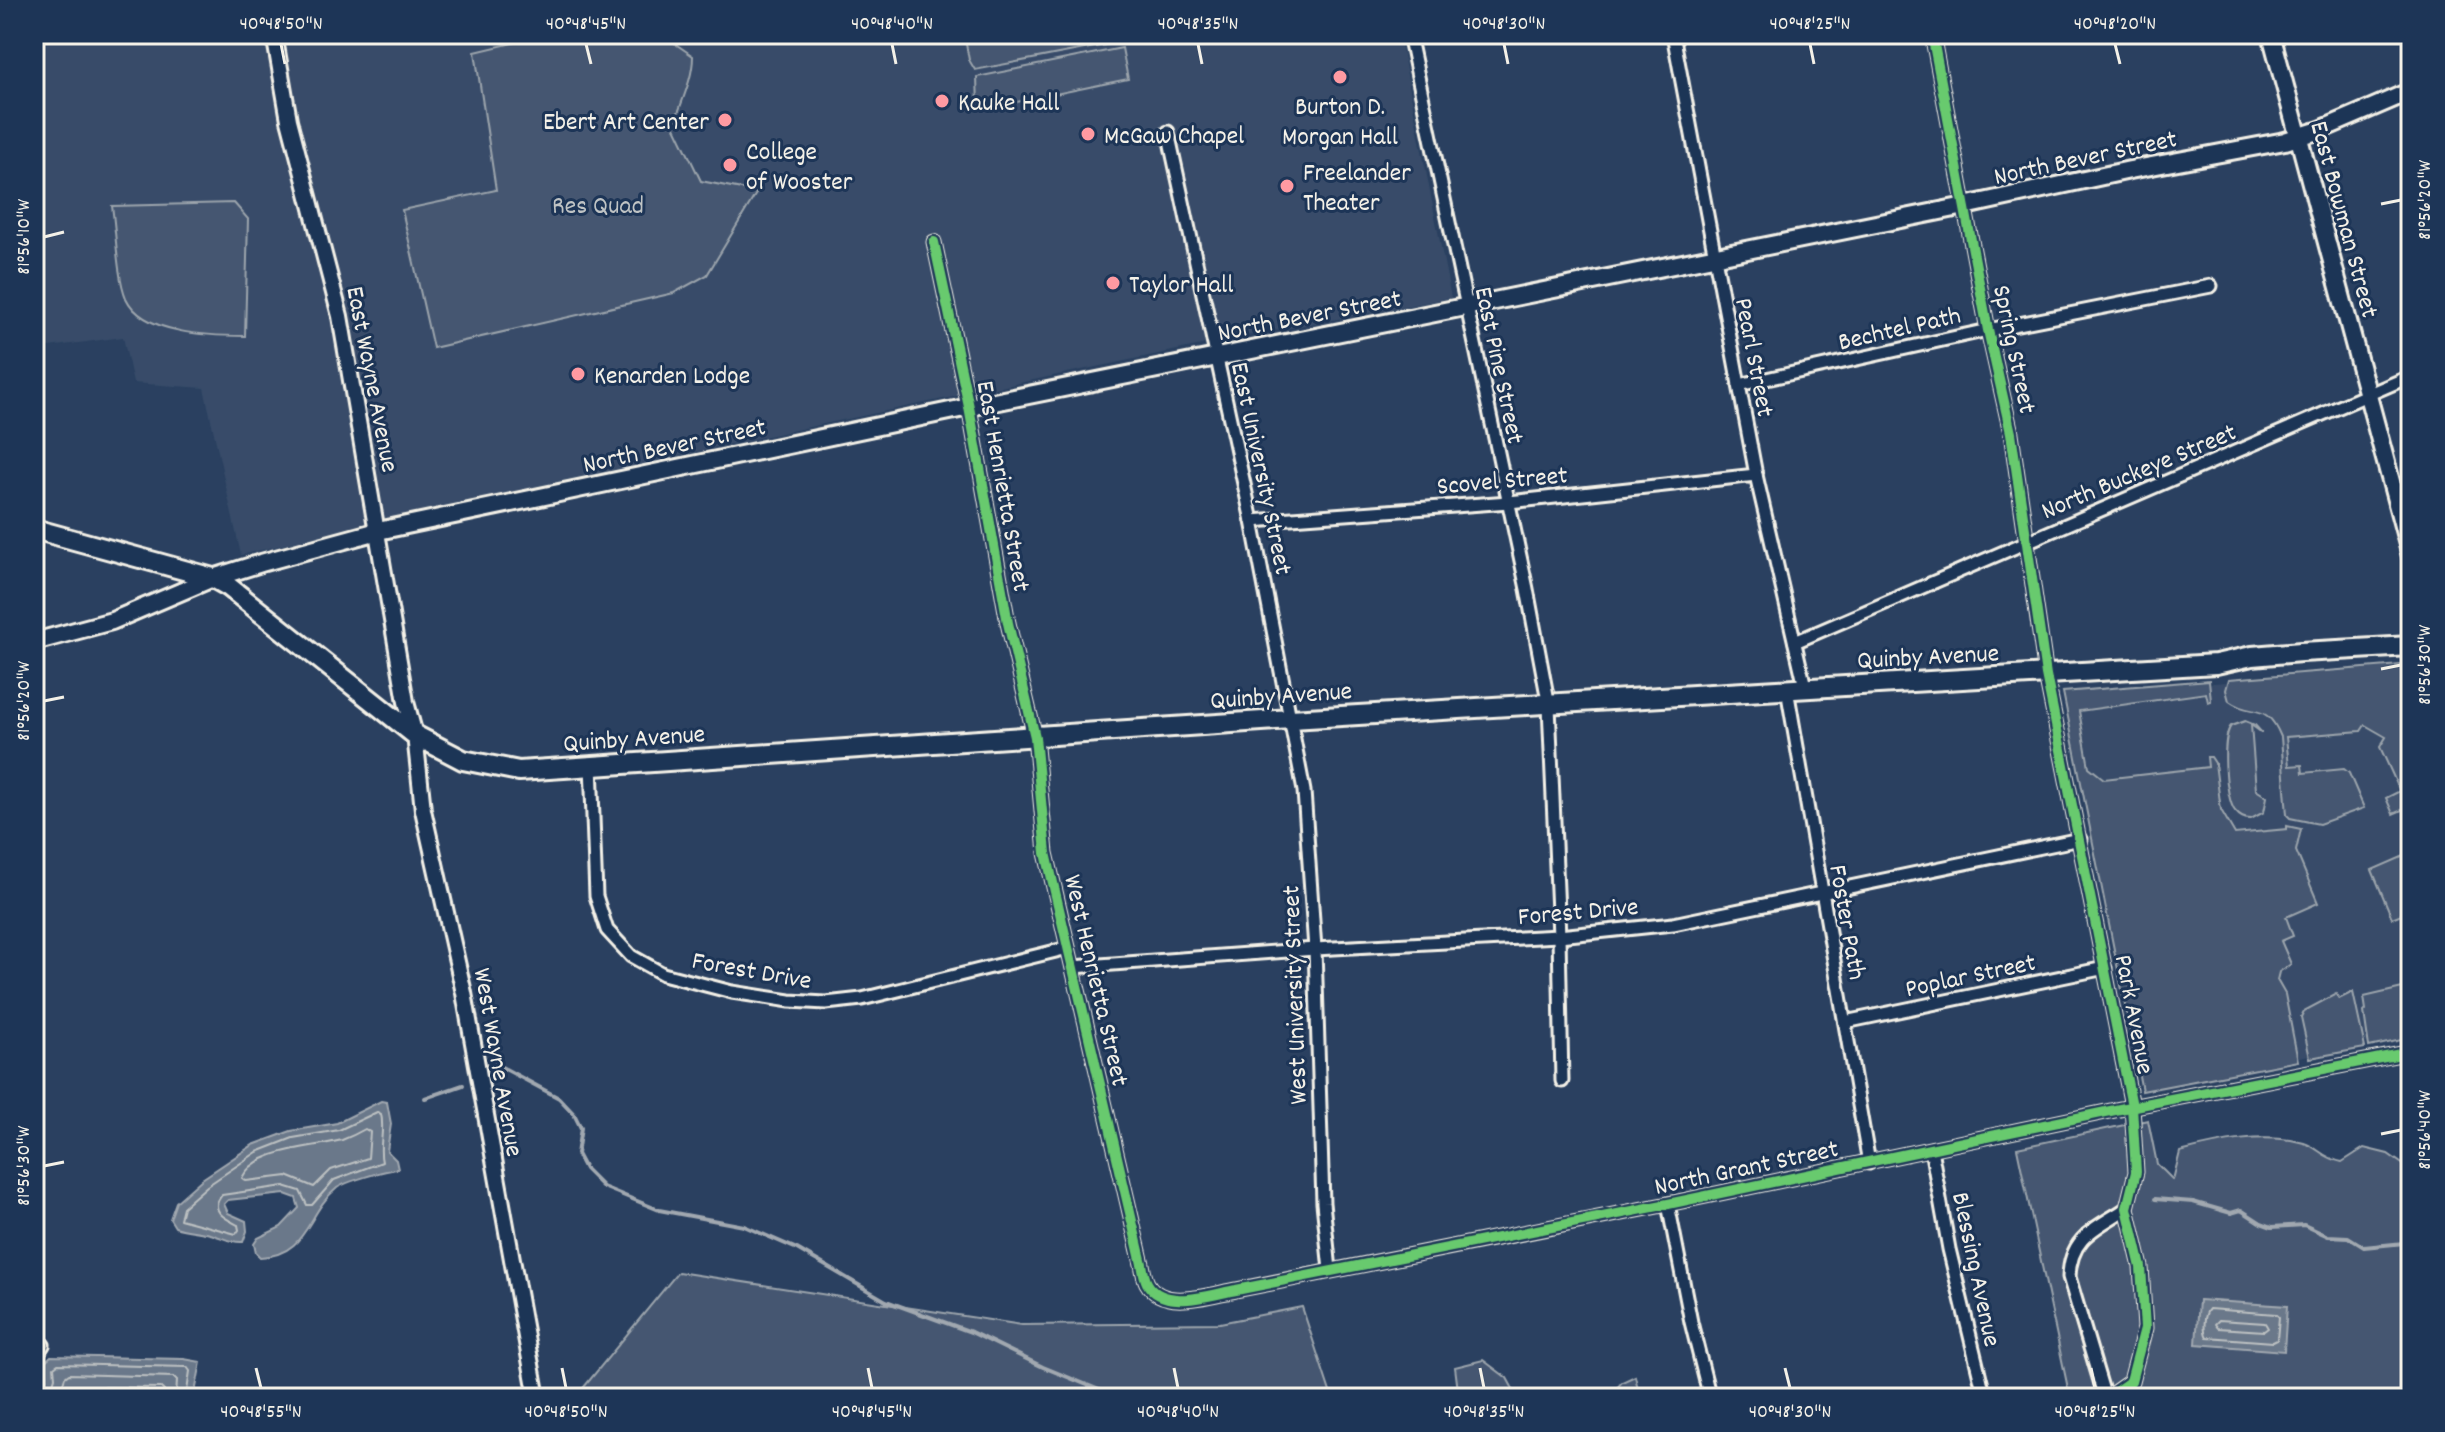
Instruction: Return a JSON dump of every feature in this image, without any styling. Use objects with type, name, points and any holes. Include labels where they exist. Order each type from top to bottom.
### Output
[{"type":"main road","name":"East Bowman Street","points":[[2271,34],[2299,137],[2360,398],[2411,556]]},
{"type":"main road","name":"North Bever Street","points":[[34,642],[112,621],[213,578],[378,531],[969,407],[2299,137],[2411,91]]},
{"type":"main road","name":"Quinby Avenue","points":[[34,529],[213,578],[229,587],[415,735],[463,760],[519,771],[1291,719],[2231,663],[2252,656],[2411,646]]},
{"type":"street","name":"East Wayne Avenue","points":[[274,34],[289,120],[340,316],[406,702],[415,735]]},
{"type":"street","name":"East Pine Street","points":[[1409,34],[1509,502],[1549,706],[1562,1081]]},
{"type":"street","name":"Pearl Street","points":[[1673,34],[1756,475],[1795,642],[1796,688]]},
{"type":"street","name":"Spring Street","points":[[1932,34],[1988,330],[2011,433],[2046,675]]},
{"type":"street","name":"East University Street","points":[[1168,132],[1252,521],[1291,719]]},
{"type":"street","name":"East Henrietta Street","points":[[934,242],[969,407],[1008,623],[1035,737]]},
{"type":"street","name":"Bechtel Path","points":[[1739,385],[1988,330],[2211,286]]},
{"type":"street","name":"North Buckeye Street","points":[[1795,642],[2411,376]]},
{"type":"street","name":"Scovel Street","points":[[1252,521],[1509,502],[1756,475]]},
{"type":"street","name":"Park Avenue","points":[[2046,675],[2132,1106],[2136,1172],[2127,1208],[2141,1267],[2145,1328],[2131,1381],[2106,1398]]},
{"type":"street","name":"Foster Path","points":[[1796,688],[1821,894],[1869,1163]]},
{"type":"street","name":"West University Street","points":[[1291,719],[1304,791],[1315,949],[1323,1203],[1330,1270]]},
{"type":"street","name":"West Wayne Avenue","points":[[415,735],[423,810],[464,993],[537,1398]]},
{"type":"street","name":"West Henrietta Street","points":[[1035,737],[1046,853],[1134,1229]]},
{"type":"street","name":"Forest Drive","points":[[591,764],[596,896],[607,930],[631,956],[663,974],[732,992],[826,1003],[862,999],[1068,948]]},
{"type":"street","name":"Forest Drive","points":[[1073,967],[1315,949],[1559,936],[1673,924],[2080,839]]},
{"type":"street","name":"Poplar Street","points":[[1845,1022],[2105,968]]},
{"type":"street","name":"North Grant Street","points":[[1134,1229],[1147,1282],[1160,1295],[1175,1299],[1236,1290],[1668,1204],[2132,1106],[2411,1052]]},
{"type":"street","name":"Blessing Avenue","points":[[1931,1149],[1949,1249],[1985,1398]]},
{"type":"street","points":[[1668,1204],[1691,1322],[1710,1398]]},
{"type":"street","points":[[2106,1398],[2069,1277],[2070,1260],[2074,1247],[2084,1237],[2127,1208]]},
{"type":"street","points":[[34,1334],[43,1345],[34,1359]]},
{"type":"shaded area","name":"College of Wooster","points":[[34,34],[1399,34],[1451,298],[1225,340],[814,426],[423,511],[241,555],[204,388],[133,383],[123,337],[34,349]]},
{"type":"shaded area","points":[[2400,669],[2411,676],[2411,1034],[2143,1089],[2067,694]]},
{"type":"green space","name":"Res Quad","points":[[551,34],[661,34],[693,56],[689,82],[674,125],[701,181],[757,192],[707,275],[674,293],[433,348],[402,210],[496,190],[475,52]]},
{"type":"green space","points":[[993,34],[1121,34],[1121,42],[975,70],[966,44],[970,39]]},
{"type":"green space","points":[[1122,48],[1128,79],[983,109],[978,105],[977,77]]},
{"type":"green space","points":[[234,203],[248,219],[245,336],[197,334],[147,320],[126,298],[112,206]]},
{"type":"green space","points":[[2401,665],[2411,670],[2411,806],[2393,814],[2386,798],[2400,791],[2380,747],[2386,737],[2365,725],[2361,731],[2286,737],[2289,766],[2302,765],[2303,773],[2344,769],[2349,773],[2364,808],[2319,824],[2290,818],[2287,815],[2281,737],[2270,718],[2229,701],[2226,690],[2229,679]]},
{"type":"green space","points":[[2209,680],[2211,701],[2208,702],[2206,693],[2079,711],[2089,767],[2104,779],[2208,767],[2207,757],[2211,757],[2215,763],[2221,810],[2235,834],[2287,829],[2287,826],[2301,829],[2296,851],[2318,903],[2286,917],[2293,936],[2281,941],[2291,964],[2279,972],[2277,980],[2285,994],[2298,1061],[2142,1091],[2063,692]]},
{"type":"green space","points":[[2245,721],[2255,725],[2262,733],[2251,725],[2256,790],[2267,797],[2264,812],[2251,819],[2235,811],[2226,768],[2228,733],[2231,726]]},
{"type":"green space","points":[[2411,853],[2411,910],[2392,918],[2372,870]]},
{"type":"green space","points":[[2411,986],[2411,1038],[2369,1047],[2364,997]]},
{"type":"green space","points":[[2353,992],[2365,1048],[2310,1058],[2301,1017],[2304,1011],[2336,994],[2339,999]]},
{"type":"green space","points":[[2148,1120],[2157,1164],[2173,1180],[2180,1152],[2257,1138],[2304,1143],[2342,1162],[2364,1148],[2388,1154],[2411,1170],[2411,1398],[2070,1398],[2017,1148]]},
{"type":"green space","points":[[678,1272],[1022,1325],[1220,1323],[1302,1307],[1332,1398],[575,1398]]},
{"type":"green space","points":[[1483,1360],[1507,1378],[1518,1398],[1459,1398],[1455,1367]]},
{"type":"green space","points":[[1635,1376],[1640,1398],[1608,1398],[1622,1382]]},
{"type":"water","points":[[381,1101],[387,1102],[391,1124],[387,1151],[396,1160],[398,1169],[337,1188],[298,1241],[288,1249],[260,1257],[254,1244],[258,1238],[281,1227],[299,1208],[296,1198],[285,1194],[228,1200],[224,1204],[228,1213],[246,1221],[247,1231],[243,1242],[175,1227],[170,1219],[176,1202],[202,1179],[253,1145],[291,1131],[337,1123]]},
{"type":"water","points":[[2199,1300],[2287,1306],[2284,1351],[2196,1344]]},
{"type":"water","points":[[51,1356],[201,1362],[194,1398],[39,1398],[47,1375],[43,1363]]},
{"type":"waterway","points":[[496,1064],[559,1098],[574,1114],[581,1128],[577,1154],[585,1169],[603,1187],[659,1210],[744,1226],[797,1249],[886,1301],[971,1332],[1043,1367],[1119,1398]]},
{"type":"waterway","points":[[425,1098],[463,1085]]},
{"type":"waterway","points":[[2155,1199],[2193,1202],[2231,1213],[2241,1210],[2272,1227],[2304,1225],[2328,1236],[2348,1237],[2364,1247],[2404,1243],[2411,1246]]},
{"type":"cycle path","points":[[1932,34],[1988,330],[2011,433],[2046,675],[2132,1106],[2136,1172],[2127,1208],[2141,1267],[2145,1328],[2131,1381],[2107,1398]]},
{"type":"cycle path","points":[[934,242],[969,407],[1008,623],[1035,737],[1046,853],[1144,1274],[1154,1292],[1176,1299],[1202,1297],[2411,1052]]},
{"type":"place","name":"Burton D. Morgan Hall","points":[[1340,77]]},
{"type":"place","name":"Kauke Hall","points":[[942,101]]},
{"type":"place","name":"Ebert Art Center","points":[[725,120]]},
{"type":"place","name":"McGaw Chapel","points":[[1088,134]]},
{"type":"place","name":"College of Wooster","points":[[730,165]]},
{"type":"place","name":"Freelander Theater","points":[[1287,186]]},
{"type":"place","name":"Taylor Hall","points":[[1113,283]]},
{"type":"place","name":"Kenarden Lodge","points":[[578,374]]}]
